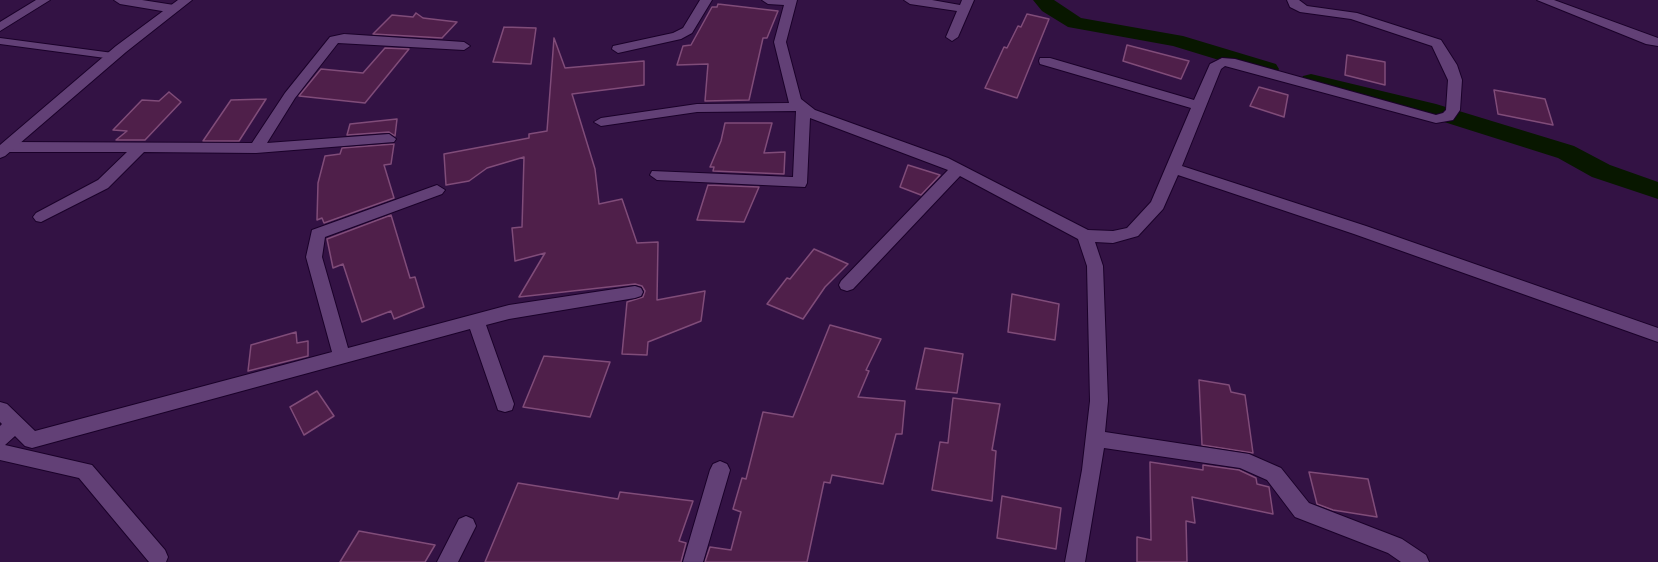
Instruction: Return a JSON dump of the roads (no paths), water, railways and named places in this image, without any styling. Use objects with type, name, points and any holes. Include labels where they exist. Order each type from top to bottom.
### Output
[{"type":"street","points":[[0,27],[44,0]]},
{"type":"street","points":[[120,0],[174,9]]},
{"type":"street","points":[[4,150],[113,56],[186,0]]},
{"type":"street","points":[[618,49],[660,41],[688,30],[706,0]]},
{"type":"street","points":[[768,0],[791,1],[780,42],[795,101],[810,113],[943,161],[1085,236],[1113,237],[1132,232],[1158,205],[1215,67],[1222,62],[1235,63],[1343,95],[1436,119],[1449,115],[1453,110],[1455,80],[1450,65],[1437,43],[1353,16],[1304,9],[1293,4],[1293,0]]},
{"type":"street","points":[[910,0],[966,4],[952,37]]},
{"type":"street","points":[[1543,0],[1650,41],[1658,42]]},
{"type":"street","points":[[256,148],[290,96],[334,40],[344,38],[464,46]]},
{"type":"street","points":[[1045,61],[1199,106]]},
{"type":"street","points":[[601,122],[698,108],[803,107]]},
{"type":"street","points":[[657,175],[800,183],[803,107]]},
{"type":"street","points":[[4,150],[256,148],[389,139]]},
{"type":"street","points":[[41,217],[103,184],[139,148]]},
{"type":"street","points":[[1173,168],[1360,230],[1658,335]]},
{"type":"street","points":[[847,285],[958,169]]},
{"type":"street","points":[[342,357],[314,257],[318,234],[437,190]]},
{"type":"street","points":[[1074,562],[1092,470],[1099,401],[1095,266],[1085,236]]},
{"type":"street","points":[[0,410],[32,440],[509,312],[635,292]]},
{"type":"street","points":[[476,321],[505,405]]},
{"type":"street","points":[[0,438],[15,424]]},
{"type":"street","points":[[1096,439],[1242,460],[1274,474],[1302,510],[1395,546],[1419,562]]},
{"type":"street","points":[[0,452],[85,471],[158,557]]},
{"type":"street","points":[[693,562],[720,470]]},
{"type":"street","points":[[447,562],[466,526]]},
{"type":"lane","points":[[0,41],[113,56]]},
{"type":"waterway","points":[[1043,0],[1049,7],[1075,23],[1176,40],[1268,69]]},
{"type":"waterway","points":[[1311,81],[1428,109],[1566,152],[1601,171],[1658,191]]}]
